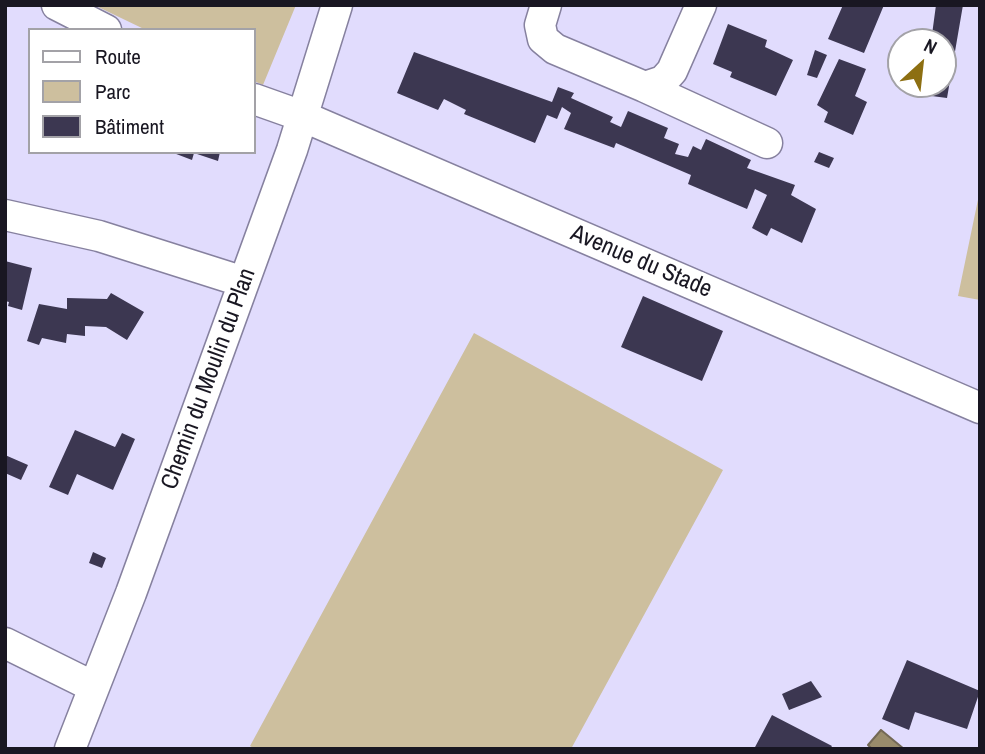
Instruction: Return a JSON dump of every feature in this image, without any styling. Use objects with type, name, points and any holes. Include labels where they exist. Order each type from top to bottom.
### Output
[{"type":"street","points":[[57,5],[102,28]]},
{"type":"street","name":"Chemin du Moulin du Plan","points":[[70,749],[244,282],[302,116],[337,5]]},
{"type":"street","points":[[546,5],[540,25],[543,39],[555,49],[766,143]]},
{"type":"street","points":[[645,87],[663,81],[672,71],[701,5]]},
{"type":"street","name":"Avenue du Stade","points":[[256,100],[302,116],[980,408]]},
{"type":"street","points":[[5,215],[99,236],[244,282]]},
{"type":"street","points":[[5,643],[94,687]]},
{"type":"green space","points":[[94,5],[296,5],[263,85],[256,82],[256,28],[142,28]]},
{"type":"green space","points":[[980,190],[980,300],[958,296]]},
{"type":"green space","points":[[474,333],[723,470],[571,749],[255,749],[250,746]]},
{"type":"shaded area","points":[[881,730],[904,749],[872,749],[868,745]]},
{"type":"building","points":[[843,5],[884,5],[864,53],[828,39]]},
{"type":"building","points":[[936,5],[963,5],[957,40],[957,28],[933,28]]},
{"type":"building","points":[[728,24],[767,40],[765,47],[793,60],[776,96],[730,77],[732,72],[713,64]]},
{"type":"building","points":[[815,50],[827,55],[817,78],[807,75]]},
{"type":"building","points":[[414,52],[552,102],[558,87],[574,93],[571,98],[613,117],[610,122],[621,127],[628,111],[668,128],[664,138],[679,144],[675,154],[688,157],[693,146],[701,150],[706,139],[751,160],[747,168],[795,185],[791,195],[816,209],[802,243],[771,228],[767,236],[752,228],[767,195],[755,189],[747,209],[688,184],[691,175],[616,143],[614,148],[564,129],[571,113],[562,107],[557,119],[547,115],[535,143],[464,114],[466,110],[444,99],[438,110],[397,93]]},
{"type":"building","points":[[839,59],[866,69],[855,96],[867,102],[853,135],[824,122],[828,112],[817,105]]},
{"type":"building","points":[[819,152],[834,158],[829,168],[814,162]]},
{"type":"building","points":[[176,154],[194,154],[192,160]]},
{"type":"building","points":[[197,154],[220,154],[218,161]]},
{"type":"building","points":[[5,261],[32,268],[22,310],[8,306],[9,302],[5,301]]},
{"type":"building","points":[[111,293],[144,312],[127,340],[106,327],[85,326],[85,336],[67,334],[66,343],[42,338],[39,345],[27,341],[39,304],[67,309],[67,298],[107,299]]},
{"type":"building","points":[[643,296],[723,331],[702,381],[621,347]]},
{"type":"building","points":[[75,430],[115,447],[122,433],[135,439],[113,490],[77,474],[68,495],[49,487]]},
{"type":"building","points":[[5,455],[28,465],[21,480],[5,473]]},
{"type":"building","points":[[93,552],[106,558],[102,568],[89,563]]},
{"type":"building","points":[[907,660],[980,691],[967,729],[915,712],[909,730],[882,719]]},
{"type":"building","points":[[811,681],[822,697],[789,710],[782,694]]},
{"type":"building","points":[[772,715],[832,746],[830,749],[754,749]]}]
